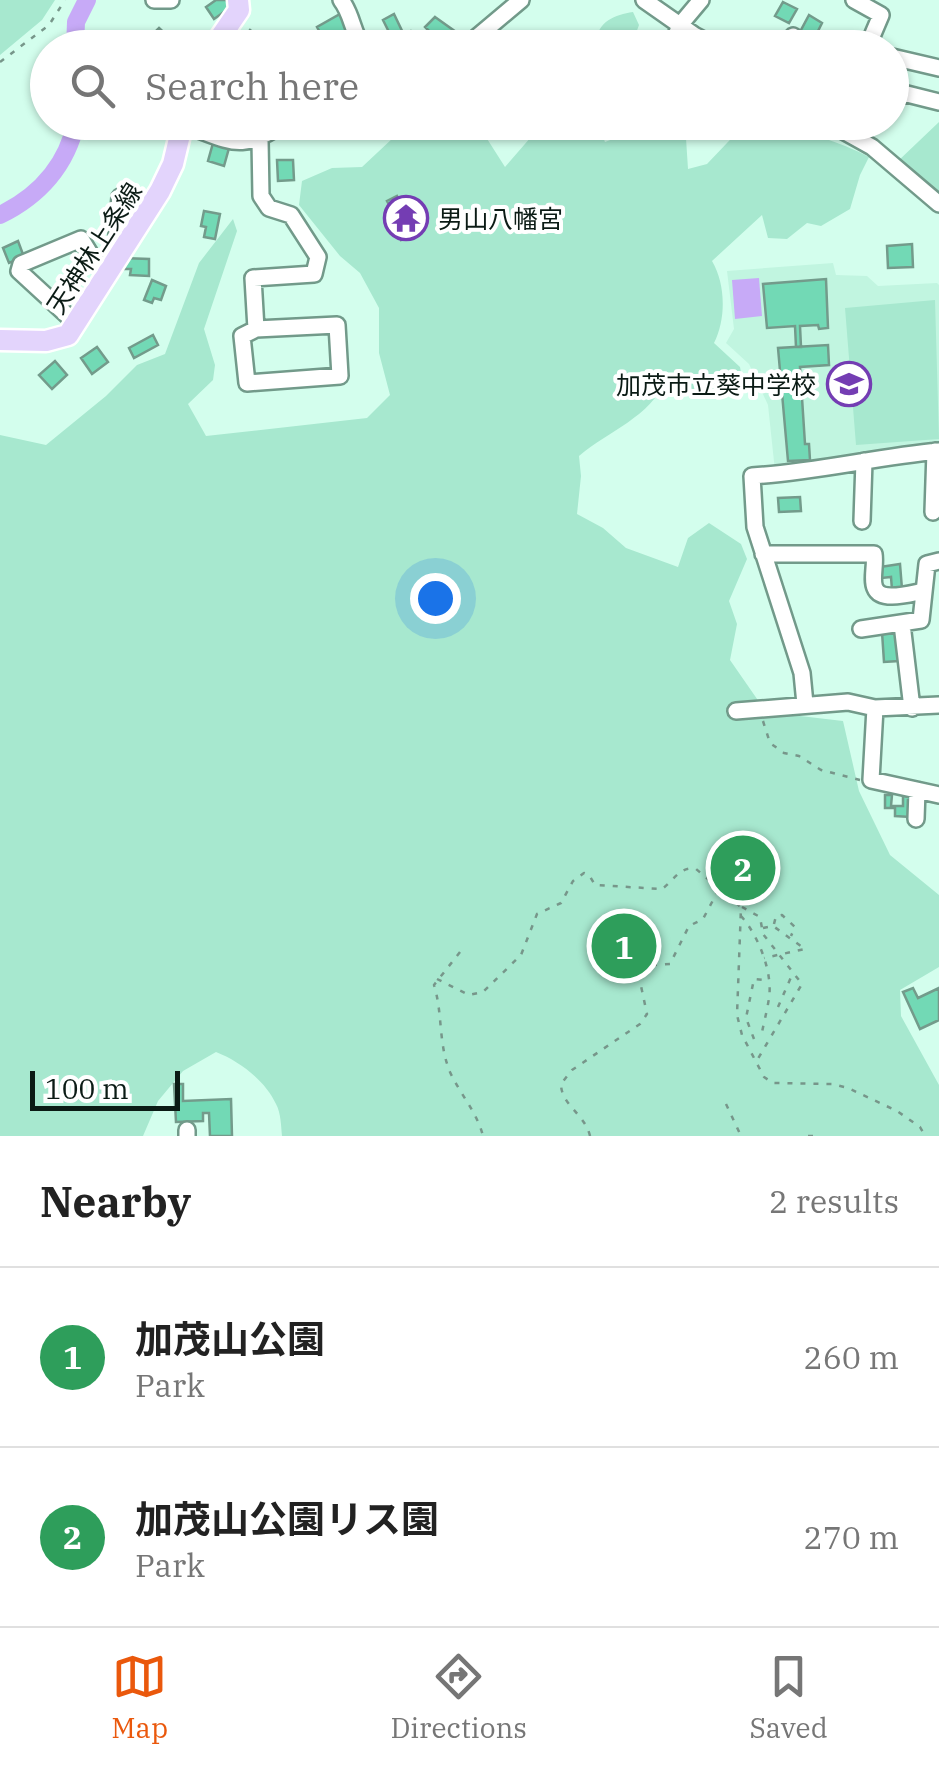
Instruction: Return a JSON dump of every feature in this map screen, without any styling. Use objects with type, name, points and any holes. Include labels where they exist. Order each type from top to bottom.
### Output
[{"type":"main road","points":[[227,30],[239,10],[238,0]]},
{"type":"main road","name":"天神林上条線","points":[[0,340],[46,340],[68,335],[160,191],[179,140]]},
{"type":"street","points":[[154,0],[171,0]]},
{"type":"street","points":[[341,0],[352,14],[356,30]]},
{"type":"street","points":[[485,30],[520,0]]},
{"type":"street","points":[[644,0],[688,30]]},
{"type":"street","points":[[678,30],[700,0]]},
{"type":"street","points":[[854,0],[880,15],[874,30]]},
{"type":"street","points":[[909,61],[939,68]]},
{"type":"street","points":[[909,94],[939,102]]},
{"type":"street","points":[[229,140],[260,140],[261,196],[268,208],[291,215],[318,258],[314,274],[253,278],[256,329]]},
{"type":"street","points":[[860,140],[939,204]]},
{"type":"street","points":[[79,321],[69,317],[19,271],[20,264],[81,239],[97,265],[111,266],[120,197]]},
{"type":"street","points":[[336,325],[340,376],[247,384],[242,336],[256,329],[336,325]]},
{"type":"street","points":[[805,704],[802,673],[755,526],[752,476],[937,451],[933,512]]},
{"type":"street","points":[[862,521],[864,462]]},
{"type":"street","points":[[762,554],[874,554],[876,592],[884,596],[924,591]]},
{"type":"street","points":[[862,630],[921,620],[927,564],[939,561]]},
{"type":"street","points":[[902,624],[912,708]]},
{"type":"street","points":[[736,711],[848,702],[875,708],[939,705]]},
{"type":"street","points":[[875,708],[872,780],[939,794]]},
{"type":"street","points":[[916,818],[917,790]]},
{"type":"path","points":[[42,30],[65,0]]},
{"type":"path","points":[[0,62],[30,39]]},
{"type":"path","points":[[760,708],[770,744],[784,753],[799,756],[821,770],[861,781],[872,780]]},
{"type":"path","points":[[436,979],[469,995],[484,992],[521,955],[537,914],[561,902],[573,880],[584,874],[595,885],[662,889],[690,867],[696,868],[741,907],[760,917],[762,929],[802,984],[755,1063]]},
{"type":"path","points":[[590,1136],[583,1117],[565,1100],[561,1084],[572,1070],[640,1024],[647,1014],[640,966],[670,964],[689,926],[702,919],[719,888]]},
{"type":"path","points":[[741,907],[738,1015],[748,1048],[764,1077],[773,1083],[848,1088],[897,1110],[926,1136]]},
{"type":"path","points":[[740,915],[752,929],[768,980],[761,1038]]},
{"type":"path","points":[[774,926],[776,916],[782,915],[795,926],[790,937]]},
{"type":"path","points":[[762,929],[774,926],[805,949],[763,959]]},
{"type":"path","points":[[460,952],[434,985],[439,1038],[450,1072],[483,1136]]},
{"type":"path","points":[[778,1007],[788,979],[794,974]]},
{"type":"path","points":[[754,1040],[746,1018],[754,980],[768,980]]},
{"type":"path","points":[[768,1002],[785,1014]]},
{"type":"path","points":[[748,1048],[754,1040],[770,1041]]},
{"type":"path","points":[[726,1104],[741,1136]]},
{"type":"path","points":[[808,1136],[817,1136]]},
{"type":"shaded area","points":[[0,0],[55,0],[42,20],[0,55]]},
{"type":"shaded area","points":[[633,12],[637,30],[600,30],[618,15]]},
{"type":"shaded area","points":[[939,122],[939,197],[897,162]]},
{"type":"shaded area","points":[[391,140],[488,140],[505,167],[528,140],[686,140],[688,169],[707,164],[730,140],[827,140],[869,157],[850,209],[821,226],[807,223],[787,239],[768,238],[762,215],[712,261],[723,302],[714,343],[740,367],[743,384],[705,392],[667,379],[639,414],[579,456],[577,514],[603,528],[626,548],[678,567],[688,538],[709,523],[741,544],[747,559],[729,601],[737,624],[730,660],[766,712],[843,721],[859,791],[890,855],[939,895],[939,967],[900,990],[901,1016],[939,1085],[939,1136],[282,1136],[278,1108],[265,1087],[242,1066],[216,1052],[183,1071],[158,1101],[143,1136],[0,1136],[0,435],[46,445],[137,365],[165,354],[199,263],[233,219],[237,231],[204,329],[215,365],[213,380],[188,404],[206,436],[367,418],[390,395],[379,353],[379,308],[360,273],[340,256],[299,205],[302,181],[332,168],[362,167]]},
{"type":"shaded area","name":"加茂市立葵中学校","points":[[833,263],[836,275],[867,276],[878,286],[939,285],[939,446],[775,471],[768,405],[749,364],[726,343],[734,329],[727,271]]},
{"type":"shaded area","points":[[759,278],[762,316],[735,319],[732,280]]},
{"type":"shaded area","points":[[935,300],[939,439],[856,445],[845,308]]},
{"type":"building","points":[[216,0],[226,0],[231,7],[214,19],[206,7]]},
{"type":"building","points":[[783,2],[797,9],[789,23],[775,16]]},
{"type":"building","points":[[340,14],[349,30],[319,30],[317,27]]},
{"type":"building","points":[[394,14],[402,30],[388,30],[383,20]]},
{"type":"building","points":[[809,15],[822,23],[818,30],[801,30]]},
{"type":"building","points":[[435,17],[453,30],[428,30],[425,27]]},
{"type":"building","points":[[213,143],[229,148],[224,166],[208,161]]},
{"type":"building","points":[[277,160],[293,160],[294,180],[278,181]]},
{"type":"building","name":"男山八幡宮","points":[[397,196],[408,216],[414,212],[423,228],[401,240],[391,222],[397,219],[387,201]]},
{"type":"building","points":[[204,211],[220,214],[215,239],[204,237]]},
{"type":"building","points":[[18,241],[24,257],[9,263],[3,248]]},
{"type":"building","points":[[912,244],[913,267],[888,268],[887,246]]},
{"type":"building","points":[[122,258],[149,259],[149,276],[130,275],[131,269],[122,269]]},
{"type":"building","points":[[826,279],[828,328],[800,326],[801,347],[796,347],[795,326],[767,328],[763,284]]},
{"type":"building","points":[[152,280],[166,286],[161,300],[154,298],[152,303],[144,300]]},
{"type":"building","points":[[153,335],[158,345],[134,358],[129,348]]},
{"type":"building","points":[[828,345],[829,365],[800,367],[805,444],[809,444],[810,460],[788,461],[778,348]]},
{"type":"building","points":[[97,347],[108,362],[92,374],[81,358]]},
{"type":"building","points":[[55,361],[67,375],[52,389],[39,375]]},
{"type":"building","points":[[800,497],[801,511],[779,512],[778,498]]},
{"type":"building","points":[[900,564],[902,589],[892,590],[891,577],[882,578],[880,567]]},
{"type":"building","points":[[897,630],[899,661],[884,662],[882,632]]},
{"type":"building","points":[[903,794],[911,794],[910,817],[895,816],[895,808],[885,808],[885,795],[892,795],[891,806],[903,806]]},
{"type":"building","points":[[913,988],[918,998],[939,988],[939,1020],[920,1029],[903,992]]},
{"type":"building","points":[[174,1084],[183,1084],[183,1101],[231,1099],[232,1136],[210,1136],[209,1113],[203,1113],[203,1121],[176,1122]]},
{"type":"waterway","points":[[76,30],[87,0]]},
{"type":"waterway","points":[[0,215],[39,189],[71,140]]},
{"type":"place","name":"男山八幡宮","points":[[406,218]]},
{"type":"place","name":"加茂市立葵中学校","points":[[849,384]]},
{"type":"place","name":"加茂山公園リス園","points":[[743,868]]},
{"type":"place","name":"加茂山公園","points":[[624,946]]}]
